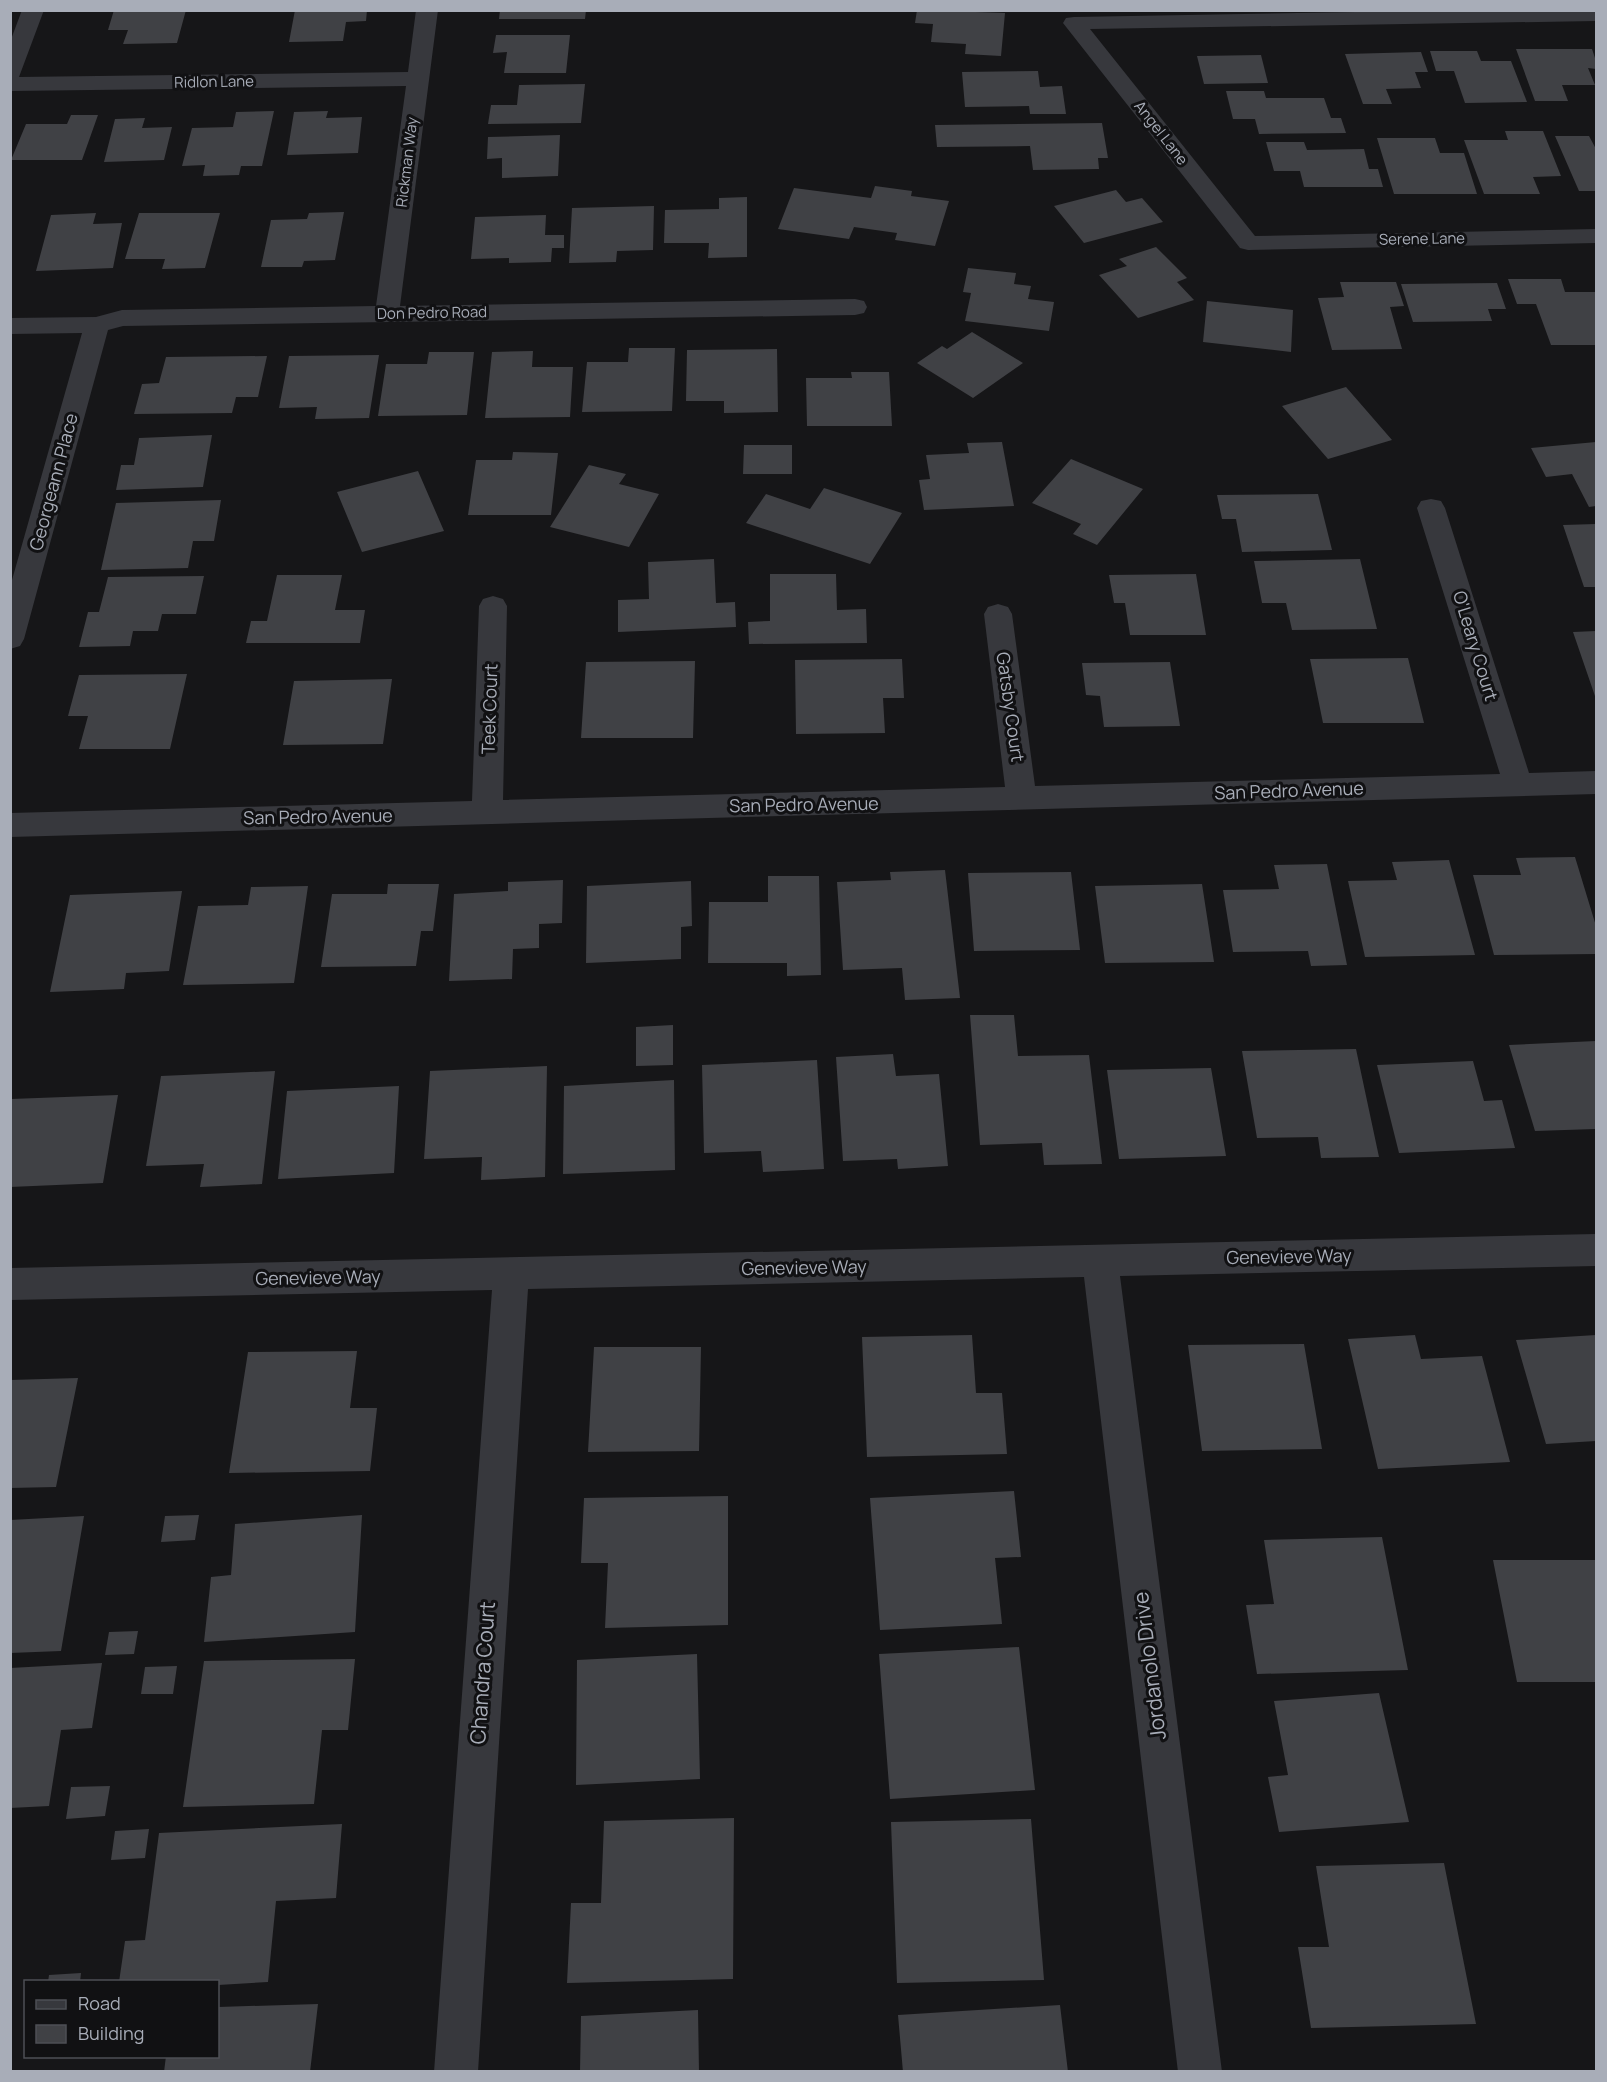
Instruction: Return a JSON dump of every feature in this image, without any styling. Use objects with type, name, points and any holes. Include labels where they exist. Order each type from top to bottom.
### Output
[{"type":"street","points":[[10,74],[33,10]]},
{"type":"street","name":"Rickman Way","points":[[387,314],[427,10]]},
{"type":"street","name":"Angel Lane","points":[[1248,243],[1074,23],[1596,15]]},
{"type":"street","name":"Ridlon Lane","points":[[10,84],[417,79]]},
{"type":"street","name":"Serene Lane","points":[[1248,243],[1596,236]]},
{"type":"street","name":"Don Pedro Road","points":[[10,326],[97,325],[122,318],[855,307]]},
{"type":"street","name":"Georgeann Place","points":[[10,639],[97,325]]},
{"type":"street","name":"O'Leary Court","points":[[1431,508],[1518,785]]},
{"type":"street","name":"Teek Court","points":[[487,813],[493,606]]},
{"type":"street","name":"Gatsby Court","points":[[998,614],[1022,799]]},
{"type":"street","name":"San Pedro Avenue","points":[[10,825],[1596,783]]},
{"type":"street","name":"Genevieve Way","points":[[10,1284],[1596,1250]]},
{"type":"street","name":"Jordanolo Drive","points":[[1100,1261],[1200,2072]]},
{"type":"street","name":"Chandra Court","points":[[456,2072],[511,1274]]},
{"type":"building","points":[[114,10],[186,10],[177,43],[123,44],[128,30],[108,30]]},
{"type":"building","points":[[295,10],[367,10],[366,21],[346,22],[343,41],[289,42]]},
{"type":"building","points":[[500,10],[586,10],[585,19],[499,19]]},
{"type":"building","points":[[917,10],[1005,13],[1001,56],[965,54],[966,44],[931,42],[933,24],[915,23]]},
{"type":"building","points":[[496,35],[570,35],[566,73],[504,73],[507,52],[493,53]]},
{"type":"building","points":[[1516,49],[1592,49],[1596,69],[1588,68],[1595,85],[1562,85],[1568,101],[1535,101]]},
{"type":"building","points":[[1430,51],[1477,51],[1481,61],[1511,61],[1527,102],[1465,103],[1454,71],[1436,71]]},
{"type":"building","points":[[1421,52],[1428,72],[1415,72],[1421,88],[1386,89],[1392,104],[1363,104],[1345,54]]},
{"type":"building","points":[[1261,55],[1268,83],[1204,84],[1197,56]]},
{"type":"building","points":[[1038,71],[1040,87],[1062,86],[1066,114],[1030,114],[1029,106],[965,107],[962,72]]},
{"type":"building","points":[[585,84],[581,123],[488,124],[491,105],[517,105],[519,85]]},
{"type":"building","points":[[1226,91],[1264,91],[1266,98],[1324,98],[1331,118],[1341,118],[1346,133],[1259,134],[1255,119],[1233,119]]},
{"type":"building","points":[[274,111],[262,166],[241,166],[239,175],[203,176],[205,165],[182,166],[192,128],[233,127],[236,112]]},
{"type":"building","points":[[328,111],[326,118],[362,117],[358,153],[287,155],[294,112]]},
{"type":"building","points":[[71,115],[98,115],[82,160],[11,160],[26,124],[67,124]]},
{"type":"building","points":[[145,118],[142,128],[172,127],[164,160],[104,162],[115,119]]},
{"type":"building","points":[[1102,123],[1108,158],[1098,158],[1099,169],[1033,170],[1030,146],[937,147],[935,125]]},
{"type":"building","points":[[1505,131],[1543,131],[1561,176],[1533,177],[1540,194],[1484,194],[1464,140],[1508,140]]},
{"type":"building","points":[[560,135],[558,176],[502,178],[502,158],[487,159],[488,137]]},
{"type":"building","points":[[1555,136],[1589,136],[1596,149],[1596,191],[1579,191]]},
{"type":"building","points":[[1377,138],[1435,138],[1440,153],[1464,153],[1477,194],[1394,194]]},
{"type":"building","points":[[1266,142],[1304,142],[1307,150],[1364,149],[1369,169],[1378,169],[1383,187],[1304,187],[1300,171],[1274,171]]},
{"type":"building","points":[[875,186],[912,191],[911,196],[949,201],[935,246],[895,240],[897,233],[854,227],[849,239],[778,229],[794,188],[871,198]]},
{"type":"building","points":[[1116,190],[1126,202],[1142,198],[1163,222],[1084,243],[1054,206]]},
{"type":"building","points":[[747,197],[747,257],[708,258],[709,243],[664,243],[665,210],[719,209],[719,198]]},
{"type":"building","points":[[654,206],[653,250],[617,251],[616,262],[569,263],[572,208]]},
{"type":"building","points":[[344,212],[335,260],[304,261],[302,267],[261,267],[271,220],[307,219],[309,213]]},
{"type":"building","points":[[96,213],[93,224],[122,223],[113,268],[36,271],[51,215]]},
{"type":"building","points":[[139,213],[220,213],[205,268],[162,269],[165,259],[125,259]]},
{"type":"building","points":[[546,215],[545,235],[564,235],[564,248],[552,248],[551,262],[509,263],[509,258],[471,259],[475,217]]},
{"type":"building","points":[[1156,247],[1187,278],[1177,282],[1194,300],[1138,318],[1099,275],[1127,266],[1119,259]]},
{"type":"building","points":[[968,268],[1016,273],[1014,284],[1031,286],[1028,299],[1054,302],[1049,331],[965,321],[971,293],[963,292]]},
{"type":"building","points":[[1508,279],[1561,279],[1565,292],[1596,292],[1596,345],[1551,345],[1536,304],[1517,304]]},
{"type":"building","points":[[1340,282],[1396,282],[1404,306],[1390,307],[1402,349],[1332,350],[1318,298],[1344,297]]},
{"type":"building","points":[[1497,283],[1506,309],[1488,309],[1492,321],[1413,322],[1401,284]]},
{"type":"building","points":[[1207,301],[1293,310],[1291,352],[1203,342]]},
{"type":"building","points":[[972,332],[1023,363],[973,398],[917,363],[942,346],[947,349]]},
{"type":"building","points":[[629,348],[675,348],[672,411],[582,412],[587,362],[628,362]]},
{"type":"building","points":[[777,349],[778,412],[724,413],[724,401],[686,401],[687,350]]},
{"type":"building","points":[[533,351],[532,367],[573,367],[570,417],[485,418],[492,352]]},
{"type":"building","points":[[429,352],[474,352],[467,415],[378,416],[386,364],[427,364]]},
{"type":"building","points":[[379,355],[369,418],[315,419],[317,407],[279,408],[289,356]]},
{"type":"building","points":[[267,356],[258,397],[236,397],[232,413],[134,414],[142,384],[159,383],[166,357]]},
{"type":"building","points":[[851,372],[889,372],[892,426],[807,426],[806,378],[852,378]]},
{"type":"building","points":[[1346,387],[1392,440],[1328,459],[1282,406]]},
{"type":"building","points":[[212,435],[203,487],[116,490],[121,465],[134,465],[139,438]]},
{"type":"building","points":[[1002,442],[1014,506],[924,510],[919,480],[930,479],[926,455],[969,453],[967,443]]},
{"type":"building","points":[[1596,442],[1596,506],[1589,507],[1572,474],[1546,477],[1531,448]]},
{"type":"building","points":[[744,445],[792,445],[792,474],[743,474]]},
{"type":"building","points":[[513,452],[558,453],[551,515],[468,515],[476,460],[512,460]]},
{"type":"building","points":[[1071,459],[1143,489],[1097,545],[1073,534],[1081,524],[1032,503]]},
{"type":"building","points":[[589,465],[626,474],[619,484],[659,494],[629,547],[550,527]]},
{"type":"building","points":[[418,471],[444,531],[362,552],[337,492]]},
{"type":"building","points":[[824,488],[902,513],[870,564],[746,523],[766,494],[810,509]]},
{"type":"building","points":[[1318,494],[1332,550],[1242,552],[1236,519],[1222,519],[1217,495]]},
{"type":"building","points":[[221,500],[214,541],[193,541],[188,568],[101,570],[116,503]]},
{"type":"building","points":[[1596,524],[1596,587],[1584,587],[1563,525]]},
{"type":"building","points":[[714,559],[716,603],[735,602],[736,627],[618,632],[618,600],[649,599],[648,562]]},
{"type":"building","points":[[1360,559],[1377,629],[1292,630],[1286,603],[1262,603],[1254,561]]},
{"type":"building","points":[[770,574],[836,574],[837,610],[866,609],[867,643],[749,644],[748,622],[770,621]]},
{"type":"building","points":[[1196,574],[1206,635],[1130,635],[1125,603],[1114,603],[1109,575]]},
{"type":"building","points":[[277,575],[342,575],[335,610],[365,610],[360,643],[246,643],[251,621],[267,621]]},
{"type":"building","points":[[204,576],[196,614],[162,614],[158,631],[133,631],[130,646],[79,647],[88,612],[99,612],[108,577]]},
{"type":"building","points":[[1596,631],[1596,699],[1573,632]]},
{"type":"building","points":[[1408,658],[1424,723],[1323,723],[1310,659]]},
{"type":"building","points":[[902,659],[904,698],[883,698],[885,733],[796,734],[795,660]]},
{"type":"building","points":[[695,661],[693,738],[581,738],[586,662]]},
{"type":"building","points":[[1170,662],[1180,726],[1104,727],[1100,696],[1086,695],[1082,663]]},
{"type":"building","points":[[187,674],[170,749],[79,749],[88,716],[68,716],[79,675]]},
{"type":"building","points":[[392,679],[383,744],[283,745],[294,681]]},
{"type":"building","points":[[1575,857],[1596,926],[1596,954],[1494,955],[1473,875],[1521,875],[1516,858]]},
{"type":"building","points":[[1449,860],[1475,955],[1365,957],[1348,881],[1397,880],[1392,862]]},
{"type":"building","points":[[1327,864],[1347,965],[1311,966],[1308,951],[1233,952],[1223,890],[1279,889],[1274,865]]},
{"type":"building","points":[[945,870],[960,998],[905,1000],[902,968],[843,970],[837,882],[891,880],[890,872]]},
{"type":"building","points":[[1071,872],[1080,950],[974,951],[968,873]]},
{"type":"building","points":[[768,876],[819,876],[821,975],[787,976],[787,963],[708,963],[709,902],[768,902]]},
{"type":"building","points":[[563,880],[562,923],[539,924],[539,948],[513,949],[512,979],[449,981],[454,894],[508,891],[508,882]]},
{"type":"building","points":[[691,881],[692,926],[681,927],[681,959],[586,963],[587,886]]},
{"type":"building","points":[[388,884],[439,884],[433,931],[421,931],[416,966],[321,967],[332,894],[387,894]]},
{"type":"building","points":[[1202,884],[1214,962],[1105,963],[1095,886]]},
{"type":"building","points":[[308,886],[294,983],[183,985],[198,906],[248,905],[251,887]]},
{"type":"building","points":[[182,891],[169,971],[126,973],[124,989],[50,992],[70,895]]},
{"type":"building","points":[[970,1015],[1014,1015],[1018,1056],[1089,1055],[1102,1164],[1044,1165],[1042,1143],[980,1145]]},
{"type":"building","points":[[673,1025],[673,1065],[636,1066],[636,1027]]},
{"type":"building","points":[[1596,1041],[1596,1133],[1595,1129],[1535,1131],[1509,1045]]},
{"type":"building","points":[[1356,1049],[1379,1157],[1321,1158],[1318,1137],[1257,1138],[1242,1051]]},
{"type":"building","points":[[893,1054],[896,1076],[939,1074],[948,1166],[898,1169],[897,1159],[843,1161],[836,1057]]},
{"type":"building","points":[[817,1060],[824,1169],[763,1172],[761,1151],[704,1153],[702,1065]]},
{"type":"building","points":[[1473,1061],[1484,1101],[1502,1100],[1515,1148],[1399,1153],[1377,1065]]},
{"type":"building","points":[[547,1066],[545,1177],[481,1180],[482,1157],[424,1159],[430,1071]]},
{"type":"building","points":[[1211,1068],[1226,1156],[1119,1159],[1107,1070]]},
{"type":"building","points":[[275,1071],[262,1184],[200,1187],[204,1164],[146,1166],[161,1076]]},
{"type":"building","points":[[674,1080],[675,1170],[563,1174],[564,1086]]},
{"type":"building","points":[[399,1086],[394,1173],[278,1179],[287,1091]]},
{"type":"building","points":[[118,1095],[103,1183],[10,1187],[11,1099]]},
{"type":"building","points":[[972,1335],[976,1393],[1002,1393],[1007,1454],[867,1457],[862,1337]]},
{"type":"building","points":[[1415,1335],[1421,1359],[1482,1356],[1510,1462],[1378,1469],[1348,1339]]},
{"type":"building","points":[[1596,1335],[1596,1441],[1546,1444],[1516,1340]]},
{"type":"building","points":[[1304,1344],[1322,1449],[1202,1451],[1188,1345]]},
{"type":"building","points":[[594,1347],[701,1347],[699,1451],[588,1452]]},
{"type":"building","points":[[357,1351],[350,1408],[377,1408],[370,1471],[229,1473],[248,1352]]},
{"type":"building","points":[[78,1378],[56,1487],[10,1488],[10,1380]]},
{"type":"building","points":[[1014,1491],[1021,1557],[995,1558],[1002,1624],[880,1630],[870,1498]]},
{"type":"building","points":[[728,1496],[728,1625],[605,1628],[608,1563],[581,1563],[584,1498]]},
{"type":"building","points":[[199,1515],[195,1540],[161,1542],[165,1516]]},
{"type":"building","points":[[362,1515],[355,1632],[204,1642],[211,1577],[231,1575],[235,1524]]},
{"type":"building","points":[[84,1516],[61,1651],[10,1653],[10,1520]]},
{"type":"building","points":[[1382,1537],[1408,1670],[1257,1674],[1246,1605],[1274,1604],[1264,1540]]},
{"type":"building","points":[[1493,1560],[1596,1560],[1596,1682],[1517,1682]]},
{"type":"building","points":[[138,1631],[134,1654],[105,1655],[109,1632]]},
{"type":"building","points":[[1019,1647],[1035,1790],[890,1799],[879,1654]]},
{"type":"building","points":[[697,1654],[700,1779],[576,1785],[577,1660]]},
{"type":"building","points":[[355,1659],[348,1730],[322,1730],[314,1804],[183,1807],[204,1661]]},
{"type":"building","points":[[102,1663],[92,1728],[61,1730],[49,1806],[10,1808],[10,1668]]},
{"type":"building","points":[[177,1666],[173,1694],[141,1694],[145,1667]]},
{"type":"building","points":[[1379,1693],[1409,1822],[1279,1832],[1268,1777],[1288,1775],[1274,1701]]},
{"type":"building","points":[[110,1786],[105,1816],[66,1819],[71,1787]]},
{"type":"building","points":[[734,1818],[733,1979],[567,1983],[571,1903],[601,1903],[604,1821]]},
{"type":"building","points":[[1031,1819],[1044,1980],[897,1983],[891,1822]]},
{"type":"building","points":[[342,1824],[336,1898],[276,1901],[268,1982],[219,1985],[219,1980],[119,1980],[125,1941],[145,1940],[159,1833]]},
{"type":"building","points":[[149,1829],[145,1858],[111,1860],[115,1831]]},
{"type":"building","points":[[1444,1863],[1476,2024],[1311,2028],[1298,1947],[1329,1947],[1316,1866]]},
{"type":"building","points":[[81,1973],[80,1980],[48,1980],[49,1975]]},
{"type":"building","points":[[318,2004],[310,2072],[164,2072],[166,2058],[219,2058],[219,2007]]},
{"type":"building","points":[[1060,2005],[1068,2072],[903,2072],[898,2015]]},
{"type":"building","points":[[698,2010],[699,2072],[580,2072],[581,2016]]}]
